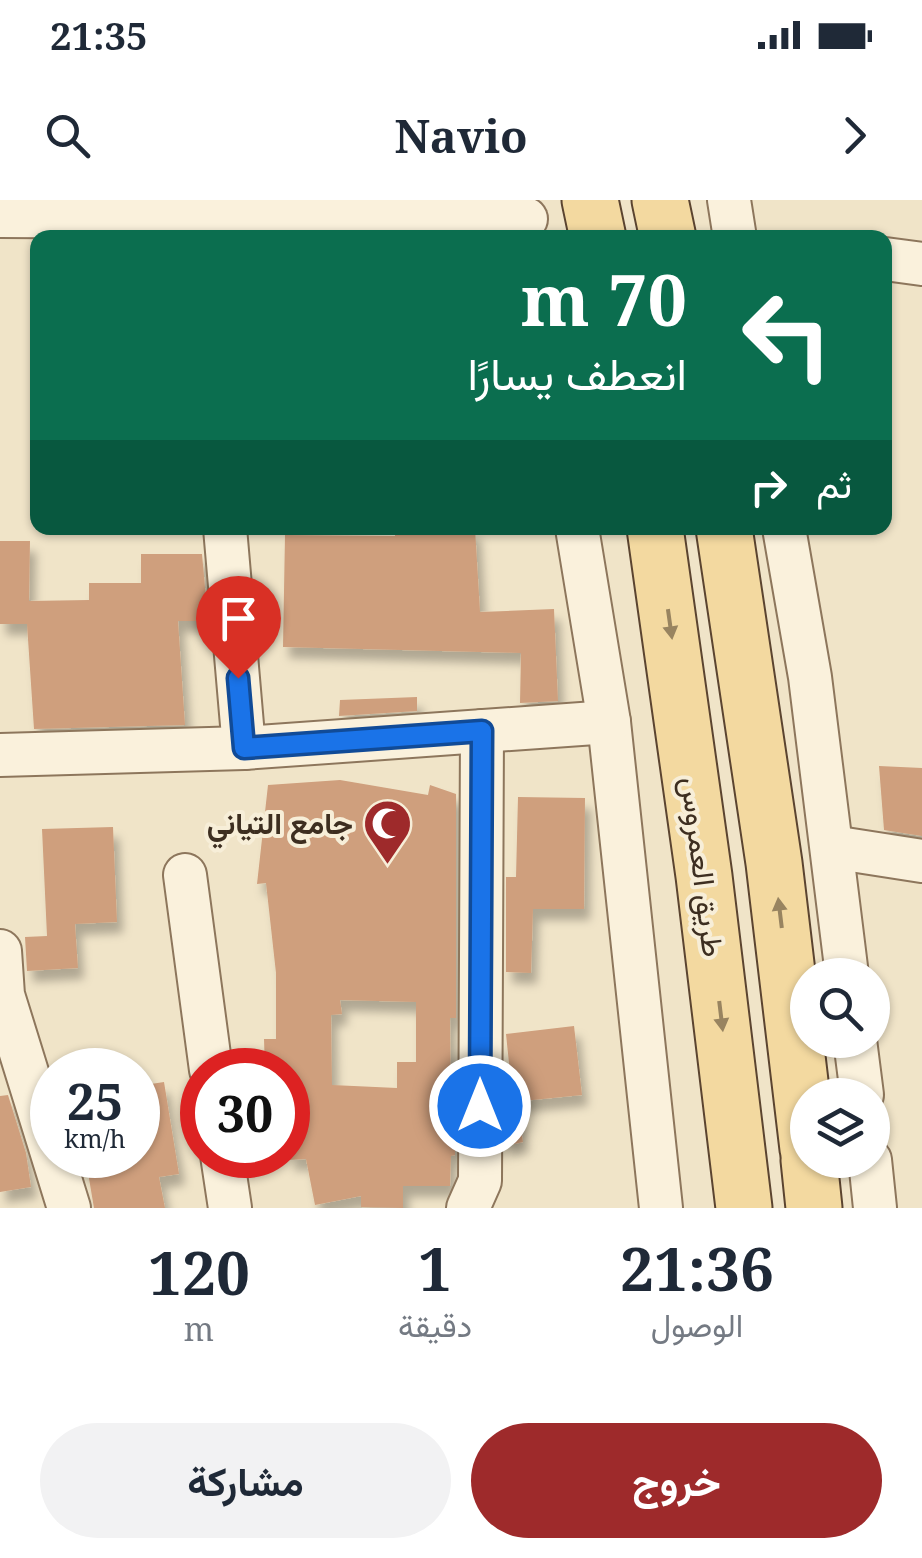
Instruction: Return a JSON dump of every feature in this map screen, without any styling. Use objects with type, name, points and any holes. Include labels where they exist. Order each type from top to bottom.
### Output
[{"type":"main road","points":[[590,200],[596,230]]},
{"type":"main road","points":[[660,200],[666,230]]},
{"type":"main road","name":"طريق العمروس","points":[[656,535],[704,876],[744,1208]]},
{"type":"main road","points":[[725,535],[774,864],[800,1078]]},
{"type":"main road","points":[[811,1178],[814,1208]]},
{"type":"street","points":[[728,200],[734,230]]},
{"type":"street","points":[[0,216],[526,219]]},
{"type":"street","points":[[892,260],[922,264]]},
{"type":"street","points":[[226,535],[244,748]]},
{"type":"street","points":[[578,535],[610,722],[661,1208]]},
{"type":"street","points":[[785,535],[810,678],[846,958]]},
{"type":"street","points":[[0,755],[244,748],[610,722]]},
{"type":"street","points":[[468,1208],[480,1181],[482,731]]},
{"type":"street","points":[[832,847],[922,861]]},
{"type":"street","points":[[185,875],[208,1048]]},
{"type":"street","points":[[0,952],[2,995],[69,1208]]},
{"type":"street","points":[[225,1178],[230,1208]]},
{"type":"street","points":[[872,1178],[875,1208]]},
{"type":"building","points":[[285,535],[475,535],[480,612],[554,609],[558,701],[520,703],[521,653],[283,647]]},
{"type":"building","points":[[0,541],[30,541],[29,601],[89,600],[89,583],[141,583],[141,554],[202,554],[208,621],[178,621],[185,725],[34,729],[27,624],[0,624]]},
{"type":"building","points":[[417,697],[417,711],[339,716],[340,700]]},
{"type":"building","points":[[879,766],[922,768],[922,836],[884,830]]},
{"type":"building","points":[[340,780],[428,795],[430,785],[456,794],[456,1018],[450,1018],[455,1155],[451,1156],[450,1186],[403,1186],[403,1208],[361,1207],[361,1196],[315,1205],[310,1178],[310,1048],[264,1048],[264,1039],[276,1039],[276,973],[266,883],[257,884],[268,785]],"holes":[[[340,1000],[416,1002],[416,1062],[397,1062],[397,1088],[332,1085],[331,1015],[342,1014]]]},
{"type":"building","points":[[518,797],[585,798],[584,909],[533,909],[531,973],[506,972],[506,877],[516,877]]},
{"type":"building","points":[[113,827],[117,922],[75,924],[78,968],[27,971],[25,937],[47,936],[42,829]]},
{"type":"building","points":[[574,1026],[582,1095],[513,1102],[506,1034]]},
{"type":"building","points":[[164,1082],[179,1174],[160,1177],[160,1083]]},
{"type":"building","points":[[8,1095],[26,1153],[31,1187],[0,1192],[0,1096]]},
{"type":"building","points":[[518,1112],[523,1142],[505,1146],[505,1114]]},
{"type":"building","points":[[89,1178],[159,1178],[165,1208],[94,1208]]},
{"type":"place","name":"جامع التياني","points":[[388,866]]},
{"type":"route","points":[[238,678],[244,748],[482,731],[480,1106]]}]
